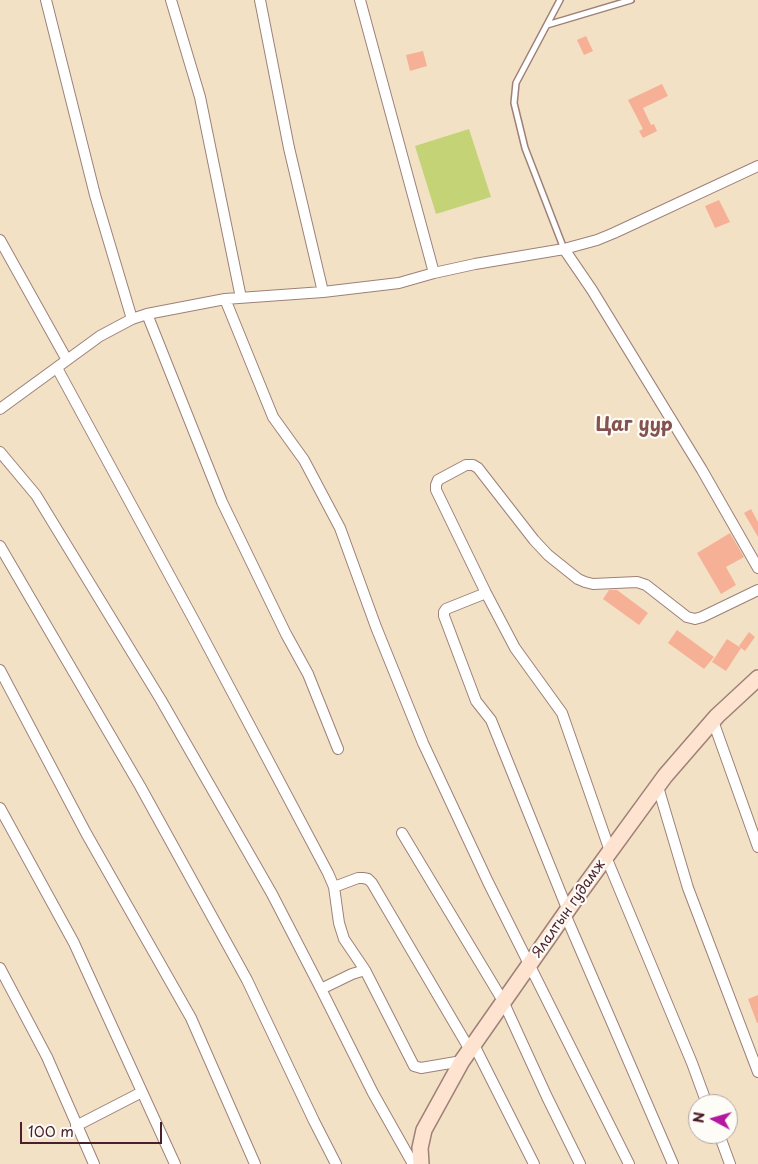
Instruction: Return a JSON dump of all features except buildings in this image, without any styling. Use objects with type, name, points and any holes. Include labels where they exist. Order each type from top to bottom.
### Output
[{"type":"street","points":[[46,0],[95,195],[132,319]]},
{"type":"street","points":[[171,0],[200,97],[241,298]]},
{"type":"street","points":[[260,0],[289,148],[323,292]]},
{"type":"street","points":[[360,0],[434,273]]},
{"type":"street","points":[[0,409],[100,336],[132,319],[147,314],[225,299],[323,292],[398,283],[475,264],[564,249],[614,233],[758,166]]},
{"type":"street","points":[[0,240],[67,360]]},
{"type":"street","points":[[564,249],[592,290],[702,470],[758,568]]},
{"type":"street","points":[[225,299],[273,417],[304,460],[340,528],[376,627],[423,744],[488,882],[629,1164]]},
{"type":"street","points":[[147,314],[222,502],[286,634],[308,674],[338,749]]},
{"type":"street","points":[[56,368],[196,624],[328,873],[334,887],[339,923],[344,939],[365,970],[414,1066],[421,1068],[468,1052]]},
{"type":"street","points":[[0,452],[36,495],[161,700],[272,894],[374,1093],[413,1164]]},
{"type":"street","points":[[703,1094],[608,854],[562,713],[515,648],[436,490],[436,485],[438,480],[466,465],[473,464],[534,540],[548,555],[578,579],[592,584],[637,582],[646,586],[687,617],[702,618],[758,590]]},
{"type":"street","points":[[0,546],[140,786],[247,980],[336,1164]]},
{"type":"street","points":[[486,593],[446,609],[444,616],[476,701],[491,720],[566,912],[673,1164]]},
{"type":"street","points":[[0,670],[86,833],[191,1018],[255,1164]]},
{"type":"street","name":"Ялалтын гудамж","points":[[421,1164],[420,1148],[424,1130],[468,1052],[503,1001],[665,776],[713,721],[758,678]]},
{"type":"street","points":[[713,721],[758,847]]},
{"type":"street","points":[[658,787],[688,888],[758,1072]]},
{"type":"street","points":[[0,808],[74,943],[175,1164]]},
{"type":"street","points":[[402,833],[503,1001],[547,1098],[580,1164]]},
{"type":"street","points":[[334,887],[363,878],[368,879],[372,883],[534,1164]]},
{"type":"street","points":[[0,968],[47,1057],[94,1164]]},
{"type":"street","points":[[321,989],[365,970]]},
{"type":"street","points":[[76,1126],[142,1092]]},
{"type":"street","points":[[723,1144],[730,1164]]},
{"type":"lane","points":[[560,0],[516,83],[514,103],[525,148],[564,249]]},
{"type":"lane","points":[[547,25],[630,0]]},
{"type":"green space","points":[[469,129],[491,197],[436,214],[415,146]]},
{"type":"district","name":"Цаг уур","points":[[634,426]]}]
